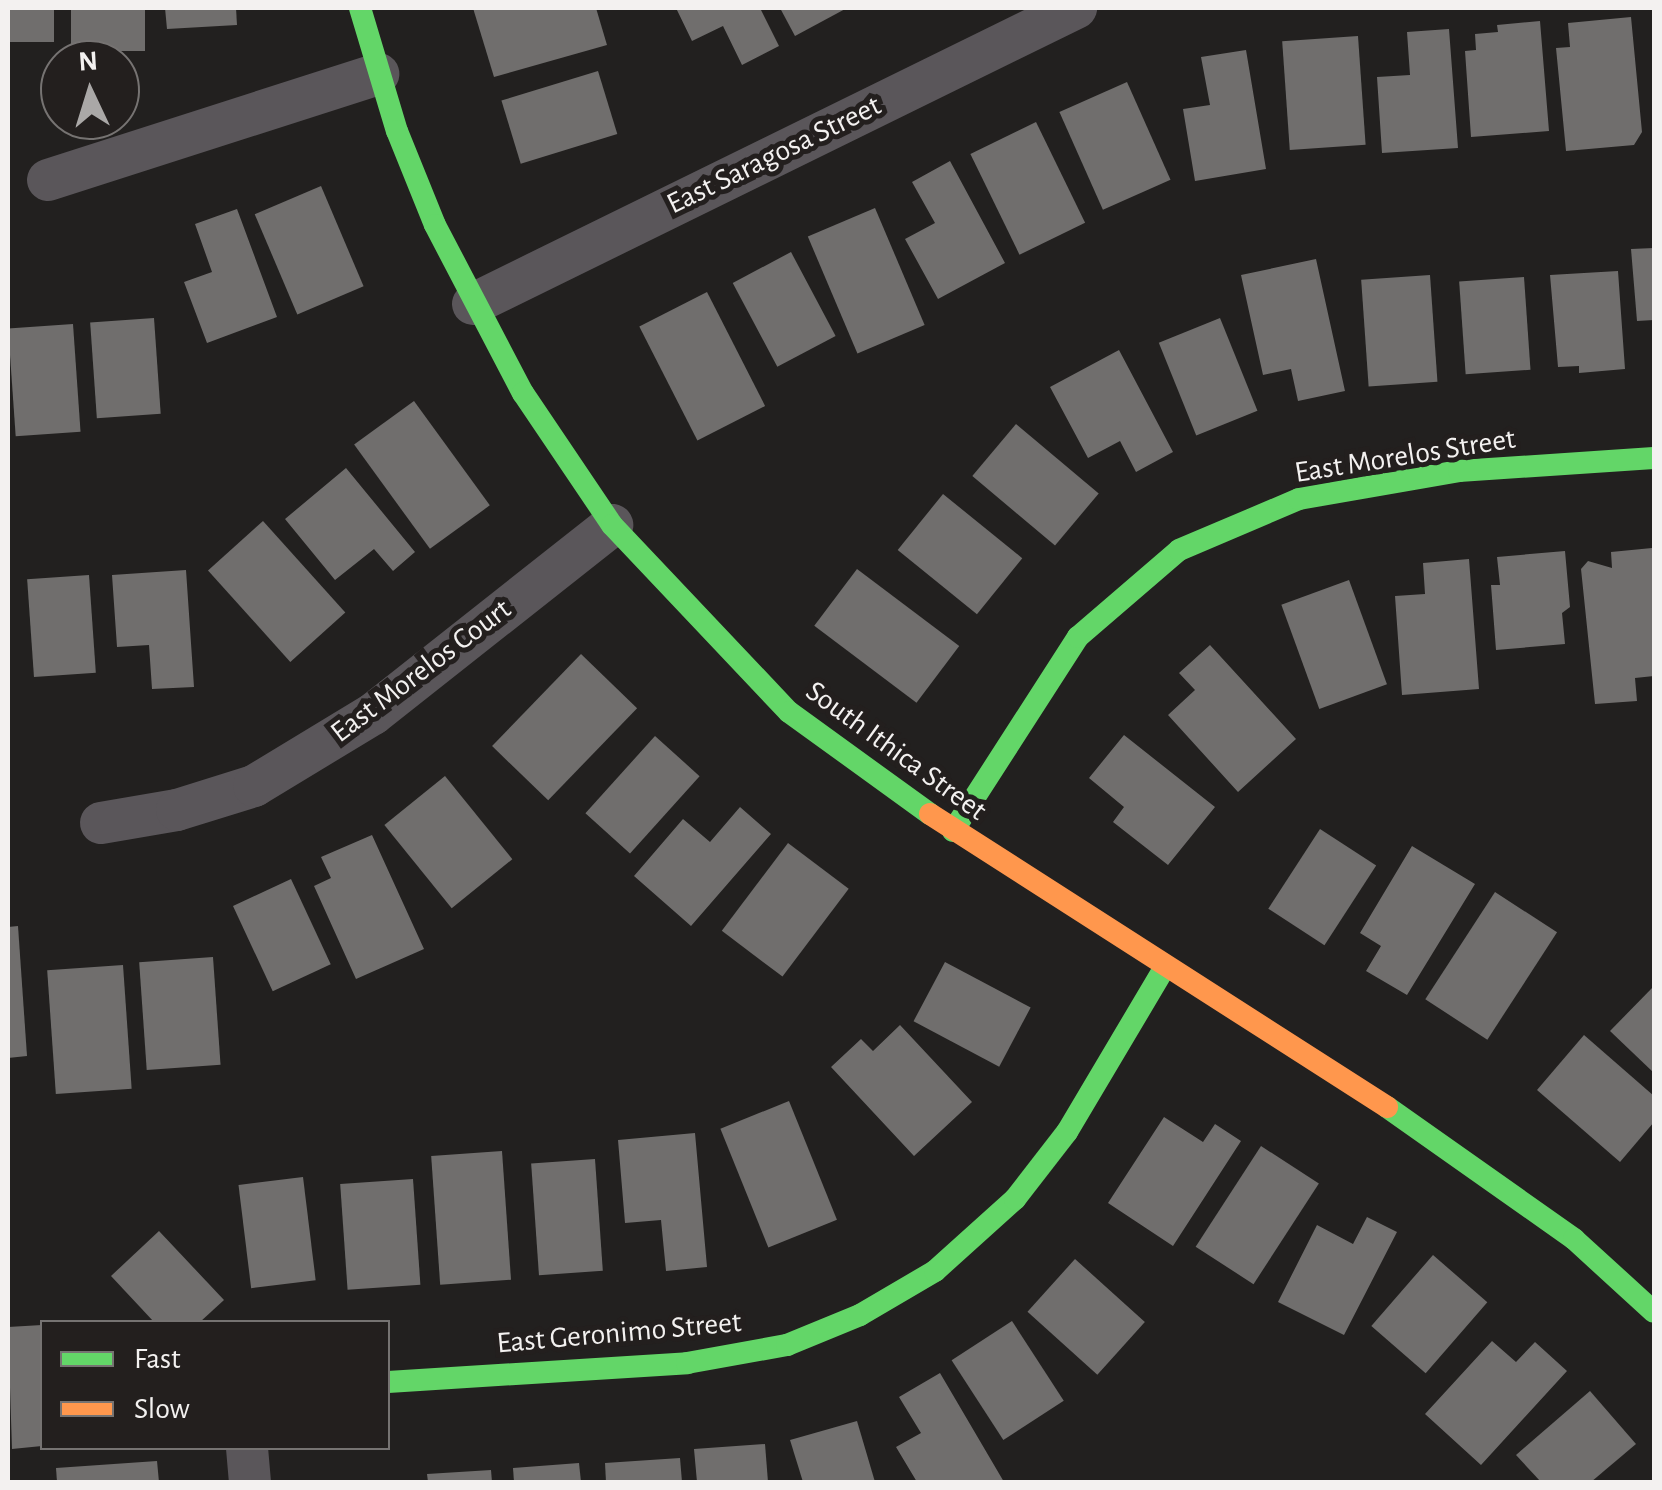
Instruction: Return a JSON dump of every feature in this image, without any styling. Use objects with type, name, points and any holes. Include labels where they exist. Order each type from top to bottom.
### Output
[{"type":"street","name":"South Ithica Street","points":[[360,8],[378,74],[473,304],[553,442],[612,525],[789,712],[952,831],[1464,1156],[1646,1288]]},
{"type":"street","name":"East Saragosa Street","points":[[473,304],[1076,8]]},
{"type":"street","points":[[48,180],[378,74]]},
{"type":"street","name":"East Morelos Street","points":[[952,831],[1078,638],[1179,550],[1299,499],[1459,471],[1654,458]]},
{"type":"street","name":"East Morelos Court","points":[[101,823],[177,810],[254,786],[373,714],[612,525]]},
{"type":"street","name":"East Geronimo Street","points":[[390,1382],[687,1362],[787,1345],[860,1315],[935,1271],[1014,1198],[1067,1132],[1164,967]]},
{"type":"street","points":[[247,1450],[250,1482]]},
{"type":"building","points":[[8,8],[54,8],[54,40],[8,42]]},
{"type":"building","points":[[71,8],[145,8],[145,51],[140,51],[140,40],[71,40]]},
{"type":"building","points":[[165,8],[236,8],[237,25],[167,29]]},
{"type":"building","points":[[473,8],[596,8],[607,45],[494,77]]},
{"type":"building","points":[[676,8],[760,8],[779,46],[742,65],[723,26],[692,41]]},
{"type":"building","points":[[780,8],[847,8],[795,36]]},
{"type":"building","points":[[1631,17],[1642,132],[1634,145],[1566,151],[1556,48],[1570,47],[1568,23]]},
{"type":"building","points":[[1540,21],[1549,131],[1471,137],[1465,51],[1476,50],[1475,34],[1498,32],[1497,25]]},
{"type":"building","points":[[1449,29],[1458,148],[1382,153],[1377,77],[1410,75],[1407,32]]},
{"type":"building","points":[[1358,36],[1366,145],[1290,150],[1282,41]]},
{"type":"building","points":[[1246,50],[1266,169],[1195,181],[1183,109],[1210,105],[1201,57]]},
{"type":"building","points":[[598,71],[617,134],[521,164],[501,101]]},
{"type":"building","points":[[1127,82],[1171,180],[1103,210],[1059,112]]},
{"type":"building","points":[[1036,122],[1085,223],[1019,255],[970,154]]},
{"type":"building","points":[[950,161],[1005,263],[938,299],[905,239],[935,223],[912,182]]},
{"type":"building","points":[[321,186],[364,286],[297,314],[255,214]]},
{"type":"building","points":[[875,208],[925,325],[857,353],[808,237]]},
{"type":"building","points":[[237,209],[277,317],[207,343],[184,282],[212,272],[195,224]]},
{"type":"building","points":[[1654,248],[1654,320],[1637,321],[1631,249]]},
{"type":"building","points":[[791,252],[836,336],[777,367],[733,283]]},
{"type":"building","points":[[1316,259],[1345,391],[1298,401],[1291,369],[1263,375],[1241,275]]},
{"type":"building","points":[[1618,271],[1625,369],[1579,373],[1579,366],[1558,367],[1550,275]]},
{"type":"building","points":[[1430,275],[1437,382],[1369,387],[1361,280]]},
{"type":"building","points":[[1524,277],[1530,370],[1466,374],[1459,282]]},
{"type":"building","points":[[707,292],[765,406],[697,441],[639,327]]},
{"type":"building","points":[[154,318],[161,414],[97,418],[90,322]]},
{"type":"building","points":[[1220,318],[1257,411],[1196,435],[1159,343]]},
{"type":"building","points":[[73,324],[81,432],[16,436],[8,329]]},
{"type":"building","points":[[1119,350],[1173,452],[1136,472],[1120,441],[1088,458],[1050,387]]},
{"type":"building","points":[[414,401],[490,505],[430,549],[354,444]]},
{"type":"building","points":[[1016,424],[1099,493],[1055,546],[972,476]]},
{"type":"building","points":[[346,468],[415,552],[393,571],[374,549],[335,580],[285,519]]},
{"type":"building","points":[[943,494],[1022,558],[977,614],[898,550]]},
{"type":"building","points":[[263,521],[345,612],[290,662],[208,571]]},
{"type":"building","points":[[1652,548],[1654,676],[1635,678],[1637,701],[1595,704],[1581,569],[1588,561],[1612,568],[1611,552]]},
{"type":"building","points":[[1565,551],[1570,607],[1562,613],[1565,644],[1496,650],[1491,585],[1500,585],[1497,557]]},
{"type":"building","points":[[1469,559],[1479,689],[1402,695],[1395,596],[1425,594],[1423,563]]},
{"type":"building","points":[[857,569],[959,646],[916,703],[814,626]]},
{"type":"building","points":[[186,570],[194,687],[152,689],[149,645],[117,647],[112,575]]},
{"type":"building","points":[[89,575],[96,673],[34,677],[27,579]]},
{"type":"building","points":[[1349,580],[1387,684],[1319,709],[1281,605]]},
{"type":"building","points":[[1210,645],[1296,739],[1238,792],[1168,715],[1195,690],[1179,673]]},
{"type":"building","points":[[581,654],[637,708],[548,800],[492,746]]},
{"type":"building","points":[[1124,735],[1215,807],[1168,865],[1113,822],[1124,807],[1089,778]]},
{"type":"building","points":[[655,736],[700,776],[630,853],[585,813]]},
{"type":"building","points":[[445,776],[512,859],[452,908],[384,825]]},
{"type":"building","points":[[740,807],[771,834],[691,926],[634,876],[683,819],[710,842]]},
{"type":"building","points":[[1320,829],[1376,865],[1324,945],[1268,909]]},
{"type":"building","points":[[372,835],[424,949],[356,979],[314,886],[331,878],[321,857]]},
{"type":"building","points":[[788,843],[849,889],[782,977],[722,931]]},
{"type":"building","points":[[1412,846],[1475,884],[1407,995],[1366,971],[1381,946],[1360,933]]},
{"type":"building","points":[[291,879],[331,964],[273,991],[233,906]]},
{"type":"building","points":[[1495,892],[1557,932],[1487,1040],[1425,999]]},
{"type":"building","points":[[18,926],[27,1056],[8,1058],[8,927]]},
{"type":"building","points":[[213,957],[221,1065],[147,1070],[139,962]]},
{"type":"building","points":[[945,962],[1031,1008],[999,1067],[914,1021]]},
{"type":"building","points":[[123,965],[132,1089],[56,1094],[47,970]]},
{"type":"building","points":[[1654,986],[1654,1073],[1610,1031]]},
{"type":"building","points":[[900,1025],[972,1102],[914,1156],[831,1067],[861,1039],[873,1051]]},
{"type":"building","points":[[1584,1035],[1654,1096],[1654,1122],[1620,1162],[1537,1090]]},
{"type":"building","points":[[789,1101],[837,1220],[768,1247],[720,1129]]},
{"type":"building","points":[[1164,1117],[1203,1142],[1215,1124],[1241,1141],[1173,1246],[1108,1203]]},
{"type":"building","points":[[695,1133],[707,1267],[666,1271],[661,1220],[625,1223],[618,1140]]},
{"type":"building","points":[[1261,1146],[1319,1184],[1254,1284],[1196,1247]]},
{"type":"building","points":[[502,1151],[511,1280],[440,1285],[431,1156]]},
{"type":"building","points":[[595,1159],[603,1271],[539,1275],[531,1163]]},
{"type":"building","points":[[303,1177],[316,1280],[251,1288],[238,1185]]},
{"type":"building","points":[[413,1179],[420,1285],[348,1290],[340,1184]]},
{"type":"building","points":[[1367,1217],[1397,1232],[1344,1335],[1278,1302],[1317,1225],[1353,1244]]},
{"type":"building","points":[[159,1231],[224,1300],[202,1320],[152,1320],[111,1276]]},
{"type":"building","points":[[1433,1255],[1487,1302],[1426,1373],[1371,1326]]},
{"type":"building","points":[[1075,1259],[1145,1322],[1097,1375],[1027,1312]]},
{"type":"building","points":[[1012,1321],[1064,1401],[1003,1440],[952,1360]]},
{"type":"building","points":[[40,1325],[40,1446],[12,1449],[8,1327]]},
{"type":"building","points":[[1492,1341],[1516,1362],[1535,1342],[1567,1371],[1481,1465],[1425,1414]]},
{"type":"building","points":[[940,1373],[1004,1482],[917,1482],[896,1447],[921,1433],[899,1397]]},
{"type":"building","points":[[1590,1391],[1636,1444],[1591,1482],[1541,1482],[1516,1455]]},
{"type":"building","points":[[857,1421],[875,1482],[803,1482],[790,1440]]},
{"type":"building","points":[[765,1444],[768,1482],[697,1482],[694,1449]]},
{"type":"building","points":[[680,1458],[682,1482],[606,1482],[605,1463]]},
{"type":"building","points":[[157,1461],[159,1482],[57,1482],[56,1468]]},
{"type":"building","points":[[579,1463],[581,1482],[514,1482],[513,1468]]},
{"type":"building","points":[[491,1470],[492,1482],[428,1482],[427,1474]]},
{"type":"traffic: fast","points":[[360,8],[397,131],[435,225],[523,393],[612,525],[789,712],[930,814]]},
{"type":"traffic: fast","points":[[953,831],[1078,637],[1179,550],[1299,499],[1459,471],[1654,458]]},
{"type":"traffic: fast","points":[[390,1382],[687,1363],[787,1345],[860,1315],[935,1271],[1015,1199],[1067,1132],[1165,967]]},
{"type":"traffic: fast","points":[[1387,1107],[1574,1239],[1654,1312]]},
{"type":"traffic: slow","points":[[930,814],[1387,1107]]}]
